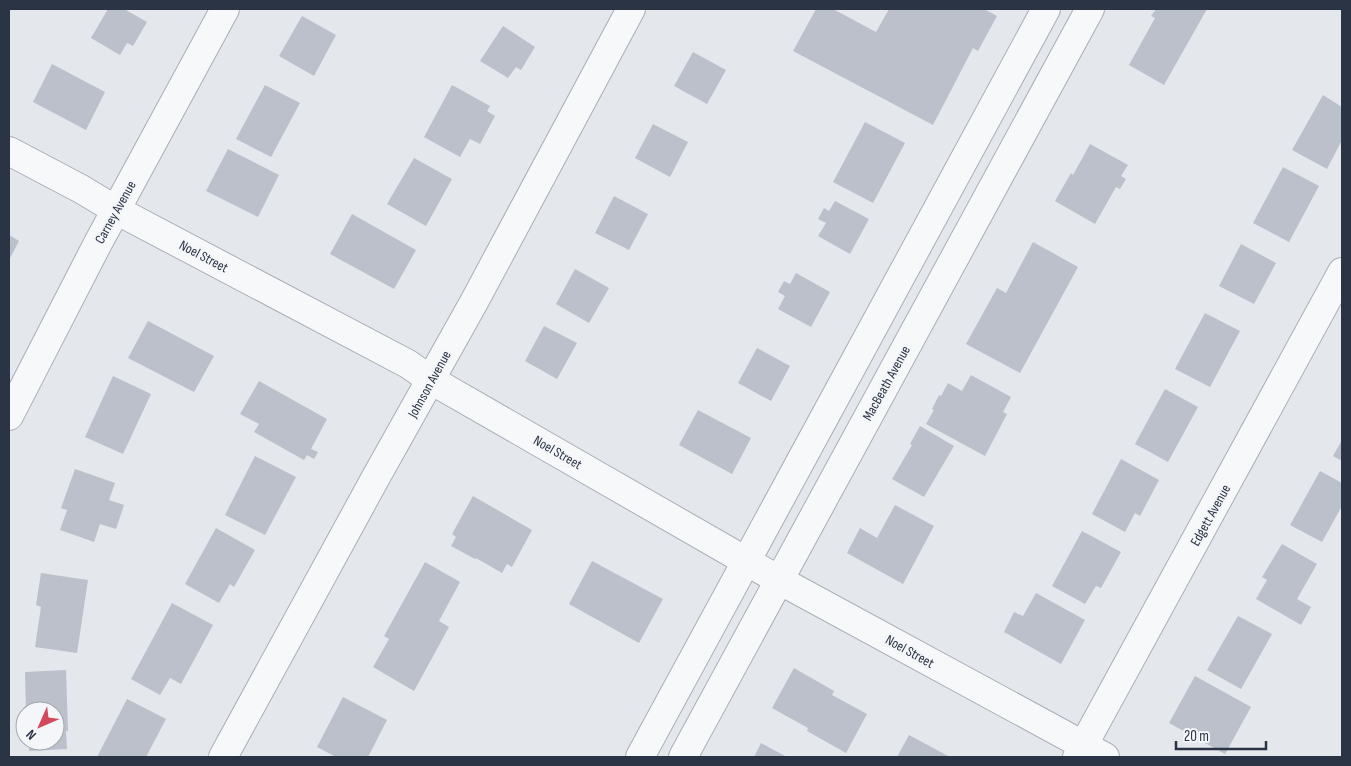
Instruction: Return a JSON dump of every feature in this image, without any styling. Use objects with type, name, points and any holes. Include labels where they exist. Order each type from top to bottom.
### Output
[{"type":"street","name":"Carney Avenue","points":[[9,416],[98,243],[225,9]]},
{"type":"street","name":"Johnson Avenue","points":[[223,757],[474,302],[631,9]]},
{"type":"street","points":[[640,757],[1046,9]]},
{"type":"street","name":"MacBeath Avenue","points":[[683,757],[1090,9]]},
{"type":"street","points":[[1029,39],[1062,60]]},
{"type":"street","name":"Noel Street","points":[[9,151],[116,210],[408,364],[431,380],[779,580],[1089,754]]},
{"type":"street","name":"Edgett Avenue","points":[[1089,754],[1342,272]]},
{"type":"building","points":[[108,9],[124,9],[147,22],[133,46],[127,43],[120,55],[91,38]]},
{"type":"building","points":[[816,9],[833,9],[876,32],[889,9],[984,9],[997,16],[978,51],[973,48],[933,125],[793,51]]},
{"type":"building","points":[[1156,9],[1207,9],[1164,85],[1129,65],[1155,18],[1151,16]]},
{"type":"building","points":[[302,16],[336,35],[314,76],[279,56]]},
{"type":"building","points":[[503,26],[535,47],[521,70],[516,67],[508,78],[480,61]]},
{"type":"building","points":[[693,52],[726,70],[707,104],[674,86]]},
{"type":"building","points":[[52,64],[105,92],[86,130],[33,102]]},
{"type":"building","points":[[265,85],[300,103],[271,157],[236,139]]},
{"type":"building","points":[[452,85],[490,106],[487,111],[495,116],[480,144],[470,139],[460,157],[424,137]]},
{"type":"building","points":[[1323,95],[1342,107],[1342,140],[1327,169],[1292,150]]},
{"type":"building","points":[[865,122],[905,143],[873,203],[833,182]]},
{"type":"building","points":[[653,124],[688,142],[670,177],[635,158]]},
{"type":"building","points":[[1090,144],[1128,165],[1121,176],[1126,179],[1120,189],[1116,187],[1095,224],[1055,201],[1071,173],[1073,175]]},
{"type":"building","points":[[228,149],[279,175],[258,217],[206,191]]},
{"type":"building","points":[[414,158],[452,179],[426,226],[387,204]]},
{"type":"building","points":[[1283,167],[1319,186],[1289,242],[1253,223]]},
{"type":"building","points":[[614,196],[648,214],[629,250],[595,233]]},
{"type":"building","points":[[835,201],[869,219],[850,254],[818,236],[826,223],[818,219],[824,208],[829,211]]},
{"type":"building","points":[[352,214],[416,250],[394,289],[330,254]]},
{"type":"building","points":[[9,235],[19,241],[9,260]]},
{"type":"building","points":[[1033,242],[1078,267],[1020,373],[966,344],[997,288],[1006,293]]},
{"type":"building","points":[[1241,244],[1276,263],[1254,304],[1219,286]]},
{"type":"building","points":[[575,269],[609,288],[589,323],[556,304]]},
{"type":"building","points":[[796,273],[830,292],[811,327],[778,309],[785,296],[778,292],[784,281],[790,284]]},
{"type":"building","points":[[1205,313],[1240,331],[1210,387],[1175,369]]},
{"type":"building","points":[[148,321],[214,356],[194,392],[128,358]]},
{"type":"building","points":[[544,326],[577,343],[557,379],[525,361]]},
{"type":"building","points":[[757,348],[790,366],[771,401],[738,383]]},
{"type":"building","points":[[971,375],[1011,397],[1003,412],[1007,414],[985,456],[926,424],[934,410],[932,409],[939,395],[941,396],[948,383],[962,391]]},
{"type":"building","points":[[113,376],[151,394],[123,454],[85,437]]},
{"type":"building","points":[[259,381],[327,419],[311,449],[318,452],[314,459],[307,455],[304,460],[254,432],[259,424],[240,414]]},
{"type":"building","points":[[1165,389],[1198,407],[1168,462],[1135,444]]},
{"type":"building","points":[[698,410],[751,438],[732,474],[679,445]]},
{"type":"building","points":[[920,426],[954,446],[924,497],[892,479],[912,445],[910,444]]},
{"type":"building","points":[[1342,440],[1342,461],[1333,456]]},
{"type":"building","points":[[255,456],[296,477],[265,535],[225,515]]},
{"type":"building","points":[[1121,459],[1159,480],[1140,516],[1135,513],[1125,532],[1092,514]]},
{"type":"building","points":[[75,469],[115,483],[109,500],[124,505],[116,529],[100,524],[94,542],[60,530],[67,510],[61,508]]},
{"type":"building","points":[[1320,471],[1342,483],[1342,506],[1322,542],[1290,525]]},
{"type":"building","points":[[473,496],[532,530],[512,567],[507,564],[502,573],[451,546],[456,537],[452,534]]},
{"type":"building","points":[[895,505],[934,526],[903,584],[847,553],[860,528],[877,538]]},
{"type":"building","points":[[216,528],[255,550],[234,587],[230,584],[219,603],[185,584]]},
{"type":"building","points":[[1082,531],[1121,552],[1101,588],[1096,586],[1085,604],[1052,586]]},
{"type":"building","points":[[1282,544],[1317,564],[1297,599],[1311,607],[1301,625],[1256,599],[1267,580],[1262,577]]},
{"type":"building","points":[[592,561],[663,599],[639,643],[569,604]]},
{"type":"building","points":[[425,562],[460,582],[439,621],[449,627],[414,691],[373,667],[389,639],[384,636]]},
{"type":"building","points":[[41,573],[88,580],[77,653],[35,647],[41,607],[36,605]]},
{"type":"building","points":[[1036,593],[1085,620],[1061,664],[1004,632],[1014,612],[1023,616]]},
{"type":"building","points":[[172,603],[213,625],[181,684],[170,678],[160,695],[131,679]]},
{"type":"building","points":[[1238,616],[1272,634],[1241,689],[1207,670]]},
{"type":"building","points":[[794,668],[834,691],[832,695],[867,714],[846,753],[807,731],[808,728],[772,708]]},
{"type":"building","points":[[66,670],[67,749],[65,749],[65,701],[26,701],[25,672]]},
{"type":"building","points":[[1195,676],[1251,707],[1225,754],[1169,723]]},
{"type":"building","points":[[343,697],[387,720],[368,757],[336,757],[317,747]]},
{"type":"building","points":[[127,699],[166,719],[146,757],[97,757]]},
{"type":"building","points":[[909,735],[950,757],[897,757]]},
{"type":"building","points":[[761,743],[787,757],[754,757]]}]
